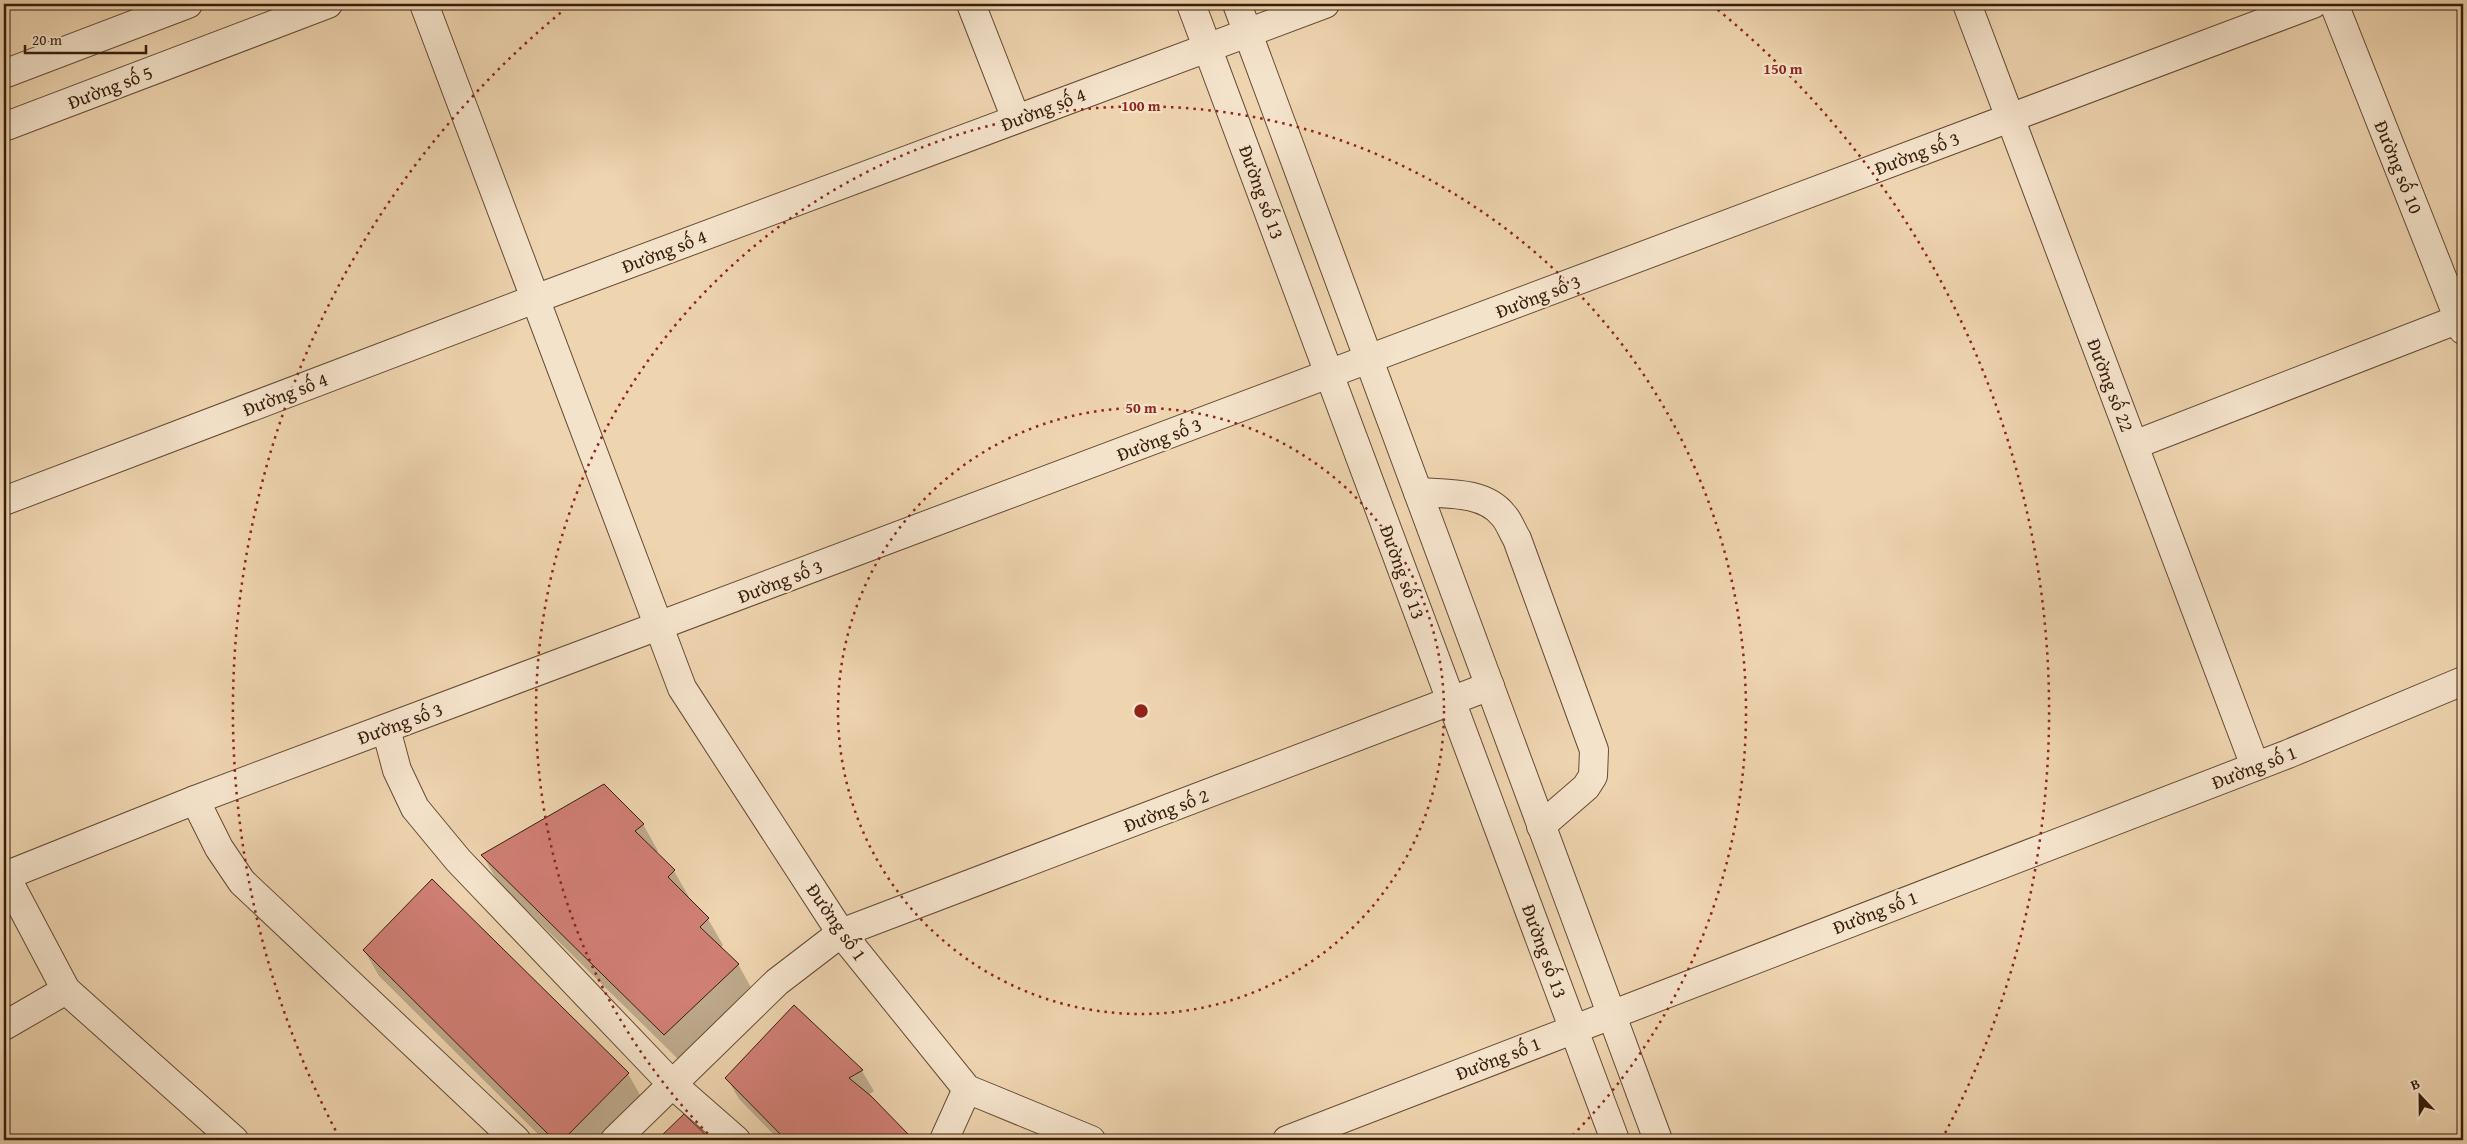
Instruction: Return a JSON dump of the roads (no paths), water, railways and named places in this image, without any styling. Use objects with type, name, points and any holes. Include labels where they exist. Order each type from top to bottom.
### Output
[{"type":"street","points":[[4,74],[188,4]]},
{"type":"street","name":"Đường số 5","points":[[4,127],[328,4]]},
{"type":"street","name":"Đường số 1","points":[[424,4],[682,688],[841,933],[966,1089],[1091,1140]]},
{"type":"street","points":[[970,4],[1016,119]]},
{"type":"street","name":"Đường số 13","points":[[1191,4],[1615,1140]]},
{"type":"street","points":[[1237,4],[1658,1140]]},
{"type":"street","name":"Đường số 4","points":[[4,501],[535,299],[1325,4]]},
{"type":"street","name":"Đường số 22","points":[[1967,4],[2255,766]]},
{"type":"street","name":"Đường số 3","points":[[5,875],[194,800],[2313,4]]},
{"type":"street","name":"Đường số 10","points":[[2334,4],[2461,324]]},
{"type":"street","points":[[2134,445],[2461,324]]},
{"type":"street","points":[[1418,492],[1471,496],[1488,504],[1503,514],[1517,539],[1594,750],[1593,776],[1586,787],[1542,826]]},
{"type":"street","name":"Đường số 1","points":[[1299,1137],[1611,1014],[2255,766],[2463,681]]},
{"type":"street","name":"Đường số 2","points":[[615,1140],[776,982],[841,933],[1490,686]]},
{"type":"street","points":[[386,729],[398,770],[415,808],[458,860],[672,1084],[736,1140]]},
{"type":"street","points":[[194,800],[219,848],[242,882],[516,1140]]},
{"type":"street","points":[[5,875],[66,990],[234,1140]]},
{"type":"street","points":[[4,1026],[66,990]]},
{"type":"street","points":[[944,1140],[966,1089]]}]
